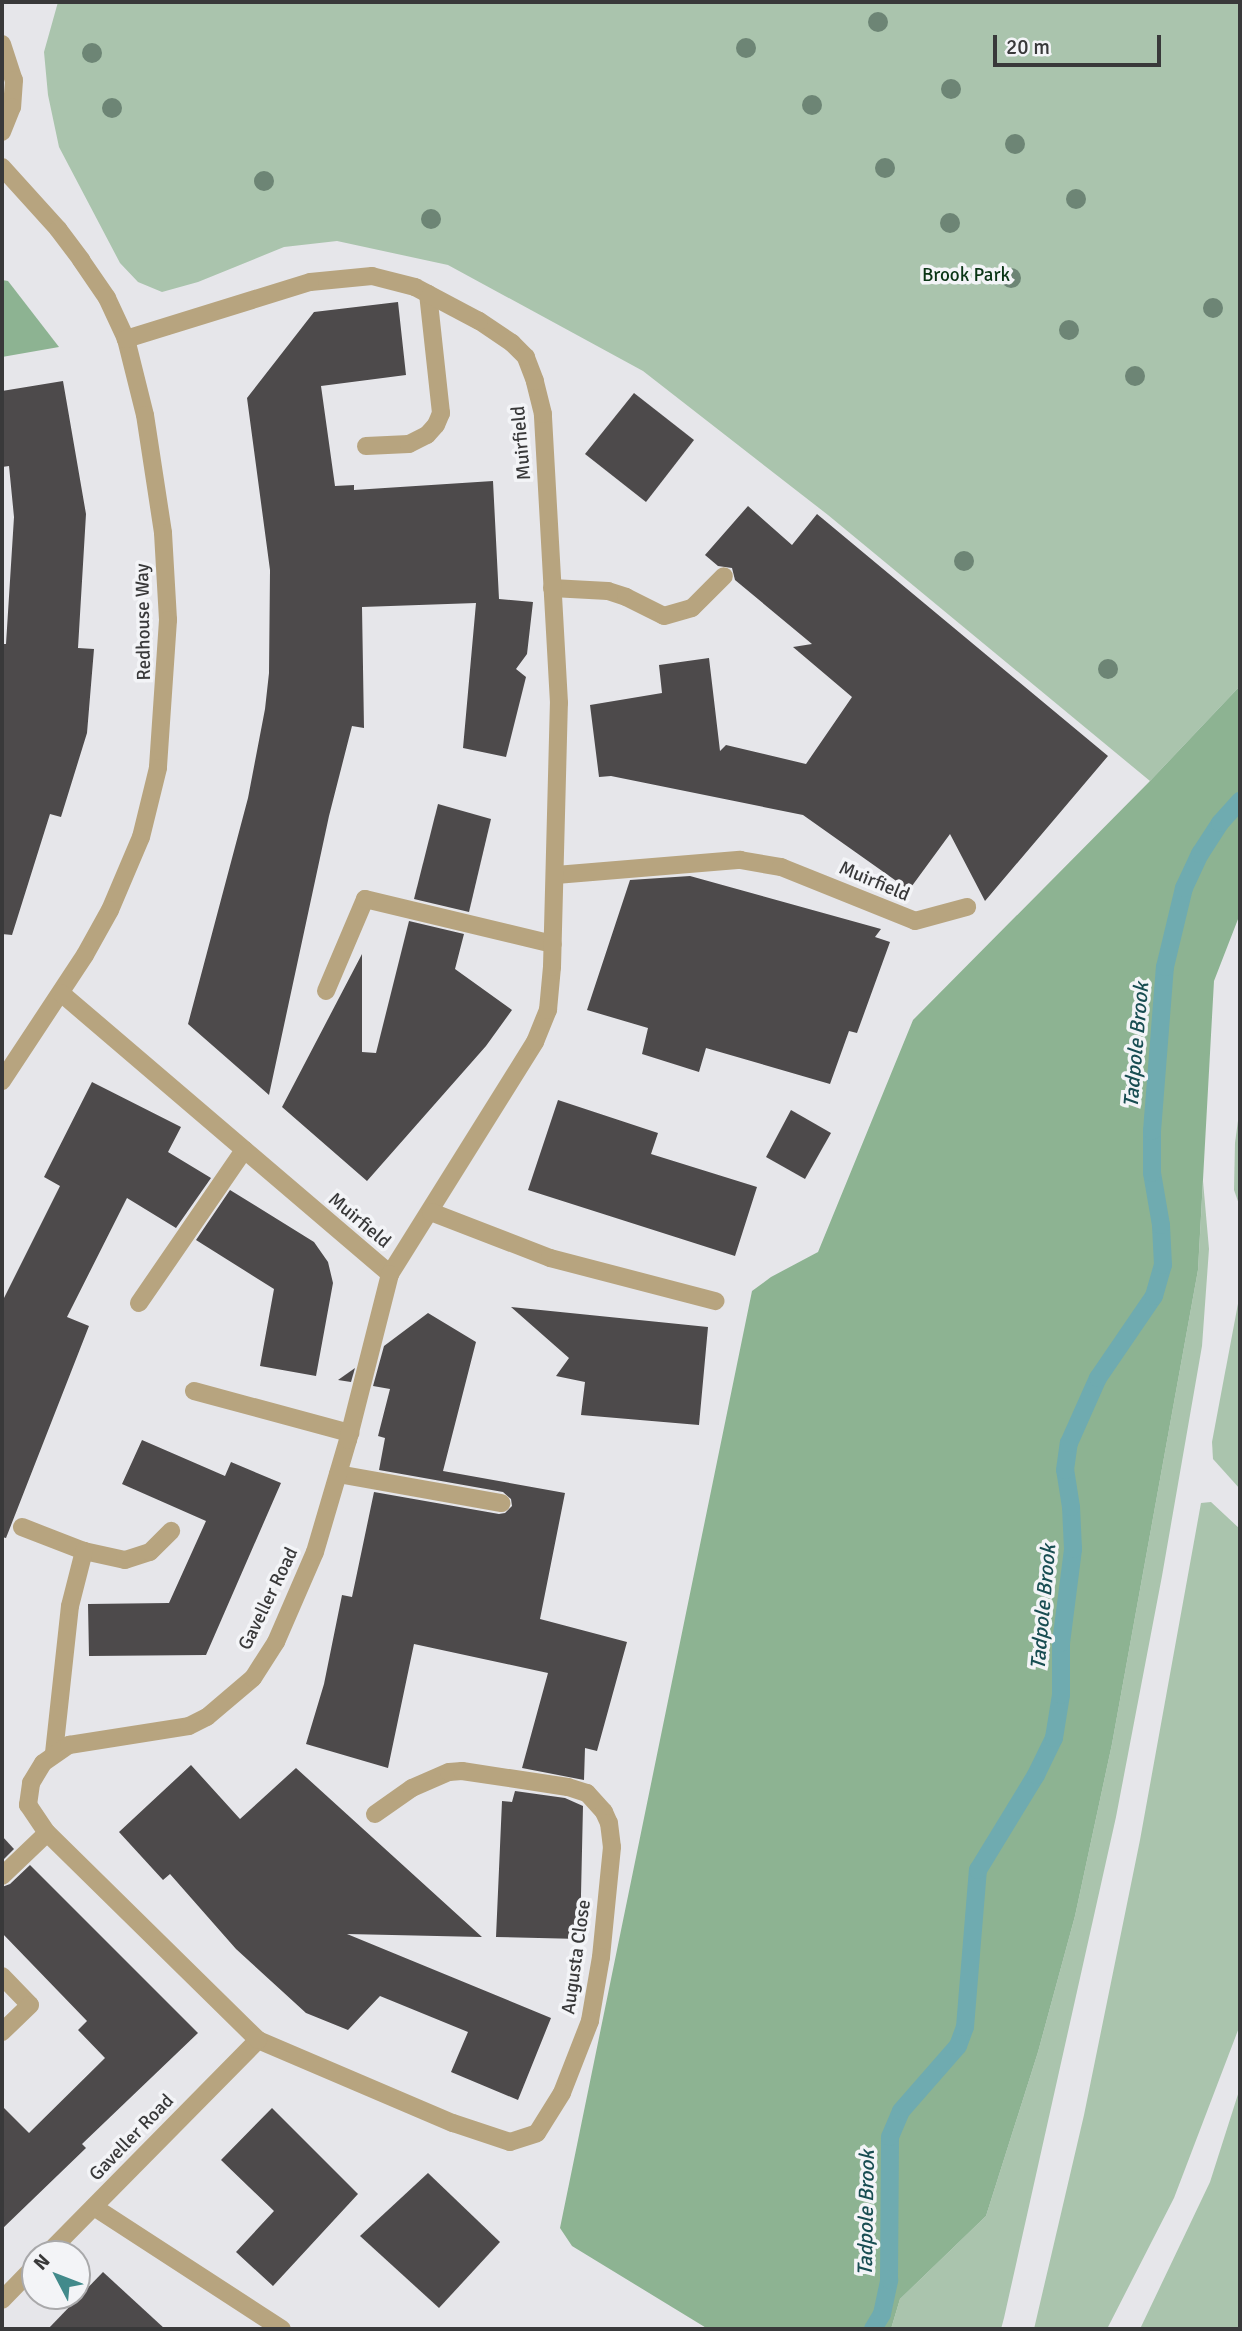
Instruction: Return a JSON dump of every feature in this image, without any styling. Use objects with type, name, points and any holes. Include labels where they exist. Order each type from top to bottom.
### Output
[{"type":"street","points":[[2,44],[13,80],[12,107],[2,132]]},
{"type":"street","name":"Redhouse Way","points":[[2,167],[58,229],[81,260],[107,298],[126,339],[145,415],[163,533],[168,620],[159,754],[141,837],[110,910],[61,993],[2,1082]]},
{"type":"street","name":"Muirfield","points":[[61,993],[390,1275],[535,1042],[548,1010],[556,875],[559,703],[543,414],[536,380],[526,357],[512,343],[480,321],[415,287],[372,276],[310,282],[126,339]]},
{"type":"street","points":[[366,446],[410,444],[427,435],[436,425],[441,413],[428,294]]},
{"type":"street","points":[[552,588],[608,591],[664,616],[692,608],[724,576]]},
{"type":"street","name":"Muirfield","points":[[556,875],[740,860],[780,867],[915,922],[967,907]]},
{"type":"street","points":[[326,991],[365,899],[553,944]]},
{"type":"street","points":[[139,1303],[244,1150]]},
{"type":"street","points":[[431,1212],[550,1258],[715,1301]]},
{"type":"street","name":"Gaveller Road","points":[[54,1753],[69,1745],[108,1737],[151,1734],[189,1726],[207,1717],[253,1678],[276,1642],[309,1568],[350,1433],[390,1275]]},
{"type":"street","points":[[194,1391],[350,1433]]},
{"type":"street","points":[[338,1474],[501,1503]]},
{"type":"street","points":[[22,1527],[84,1551],[125,1560],[150,1552],[171,1531]]},
{"type":"street","points":[[84,1551],[70,1606],[54,1753],[36,1772],[27,1794],[30,1812],[47,1833],[258,2040]]},
{"type":"street","name":"Augusta Close","points":[[258,2040],[453,2123],[510,2142],[537,2133],[562,2093],[590,2021],[601,1957],[612,1846],[610,1823],[604,1812],[587,1793],[568,1787],[461,1771],[449,1772],[412,1788],[374,1814]]},
{"type":"street","points":[[2,1876],[47,1833]]},
{"type":"street","points":[[2,1976],[30,2004],[2,2032]]},
{"type":"street","name":"Gaveller Road","points":[[61,2240],[258,2040]]},
{"type":"street","name":"Gaveller Road","points":[[94,2207],[282,2329]]},
{"type":"street","points":[[2,2300],[21,2280]]},
{"type":"green space","name":"Brook Park","points":[[58,2],[1240,2],[1240,686],[1150,781],[828,515],[643,371],[448,265],[337,241],[284,247],[198,282],[162,292],[138,282],[120,263],[59,147],[48,95],[44,52]]},
{"type":"green space","points":[[2,280],[8,281],[59,347],[2,357]]},
{"type":"green space","points":[[1240,686],[1240,914],[1214,981],[1198,1270],[1112,1744],[1075,1916],[1038,2052],[986,2216],[900,2299],[891,2329],[708,2329],[572,2246],[560,2228],[752,1291],[771,1277],[818,1252],[913,1020],[1150,781]]},
{"type":"green space","points":[[1240,1106],[1240,1207],[1234,1190],[1235,1143]]},
{"type":"green space","points":[[1203,1181],[1209,1249],[1202,1346],[1162,1576],[1116,1817],[1004,2318],[1001,2329],[891,2329],[900,2299],[986,2216],[1038,2052],[1075,1916],[1112,1744],[1198,1270]]},
{"type":"green space","points":[[1240,1293],[1240,1489],[1213,1459],[1212,1442]]},
{"type":"green space","points":[[1211,1502],[1240,1529],[1240,2025],[1174,2198],[1107,2329],[1034,2329],[1084,2115],[1140,1840],[1201,1503]]},
{"type":"green space","points":[[1240,2088],[1240,2329],[1140,2329],[1210,2182]]},
{"type":"building","points":[[398,302],[406,375],[321,386],[335,486],[354,485],[354,490],[493,481],[499,599],[533,602],[527,654],[516,669],[526,677],[506,757],[463,748],[476,603],[362,607],[364,728],[352,726],[329,816],[269,1095],[188,1024],[248,798],[269,673],[270,570],[247,398],[314,312]]},
{"type":"building","points":[[63,381],[86,514],[78,648],[94,649],[87,733],[61,817],[50,814],[12,935],[2,934],[2,644],[6,644],[14,517],[9,466],[2,467],[2,391]]},
{"type":"building","points":[[634,393],[694,440],[646,502],[585,454]]},
{"type":"building","points":[[748,506],[792,545],[817,514],[1108,756],[985,901],[950,834],[909,890],[803,815],[611,776],[599,777],[590,705],[662,693],[659,665],[709,658],[720,751],[726,745],[806,764],[852,697],[793,647],[812,644],[735,580],[732,568],[718,566],[705,555]]},
{"type":"building","points":[[438,804],[491,819],[469,912],[414,899]]},
{"type":"building","points":[[690,876],[881,929],[875,937],[890,942],[857,1033],[849,1031],[830,1084],[706,1048],[699,1072],[642,1054],[648,1028],[587,1010],[630,880]]},
{"type":"building","points":[[409,921],[464,934],[455,969],[512,1010],[486,1046],[367,1181],[282,1107],[362,954],[362,1052],[376,1053]]},
{"type":"building","points":[[92,1082],[181,1127],[168,1152],[211,1178],[176,1228],[127,1198],[67,1317],[89,1326],[6,1538],[2,1537],[2,1302],[60,1186],[44,1177]]},
{"type":"building","points":[[558,1100],[658,1133],[651,1154],[757,1187],[735,1256],[528,1190]]},
{"type":"building","points":[[791,1110],[831,1133],[805,1179],[766,1157]]},
{"type":"building","points":[[230,1190],[314,1242],[328,1262],[333,1283],[316,1376],[260,1366],[274,1289],[196,1240]]},
{"type":"building","points":[[511,1307],[708,1327],[699,1425],[581,1415],[585,1382],[556,1376],[569,1358]]},
{"type":"building","points":[[428,1313],[476,1342],[443,1471],[565,1493],[540,1619],[627,1642],[597,1751],[585,1748],[584,1780],[522,1768],[548,1673],[414,1644],[388,1768],[306,1744],[324,1684],[342,1595],[352,1597],[374,1492],[499,1514],[505,1513],[512,1506],[511,1499],[503,1492],[379,1470],[385,1438],[378,1436],[390,1389],[373,1386],[384,1346]]},
{"type":"building","points":[[355,1368],[351,1382],[338,1380]]},
{"type":"building","points":[[142,1440],[225,1476],[231,1462],[281,1483],[206,1655],[89,1656],[88,1604],[169,1603],[206,1521],[122,1484]]},
{"type":"building","points":[[191,1765],[240,1819],[296,1768],[482,1937],[347,1934],[551,2018],[518,2100],[451,2072],[468,2032],[380,1996],[348,2030],[306,2013],[236,1949],[170,1874],[163,1880],[119,1832]]},
{"type":"building","points":[[515,1791],[565,1798],[583,1806],[580,1939],[496,1937],[502,1801],[512,1802]]},
{"type":"building","points":[[2,1836],[14,1849],[2,1861]]},
{"type":"building","points":[[30,1865],[198,2033],[82,2144],[86,2148],[2,2229],[2,2106],[29,2133],[105,2058],[78,2030],[87,2021],[2,1933],[2,1887],[10,1884]]},
{"type":"building","points":[[272,2108],[358,2194],[273,2286],[236,2252],[274,2211],[221,2160]]},
{"type":"building","points":[[428,2173],[500,2242],[439,2308],[360,2236]]},
{"type":"building","points":[[103,2272],[165,2329],[48,2329],[66,2310],[91,2310],[91,2284]]},
{"type":"waterway","name":"Tadpole Brook","points":[[873,2329],[882,2314],[889,2280],[890,2137],[901,2111],[958,2046],[965,2027],[978,1870],[1036,1775],[1054,1738],[1061,1695],[1061,1643],[1073,1549],[1071,1507],[1065,1470],[1069,1443],[1098,1378],[1154,1296],[1163,1265],[1161,1225],[1152,1173],[1152,1131],[1165,967],[1184,888],[1200,854],[1220,823],[1240,801]]}]
